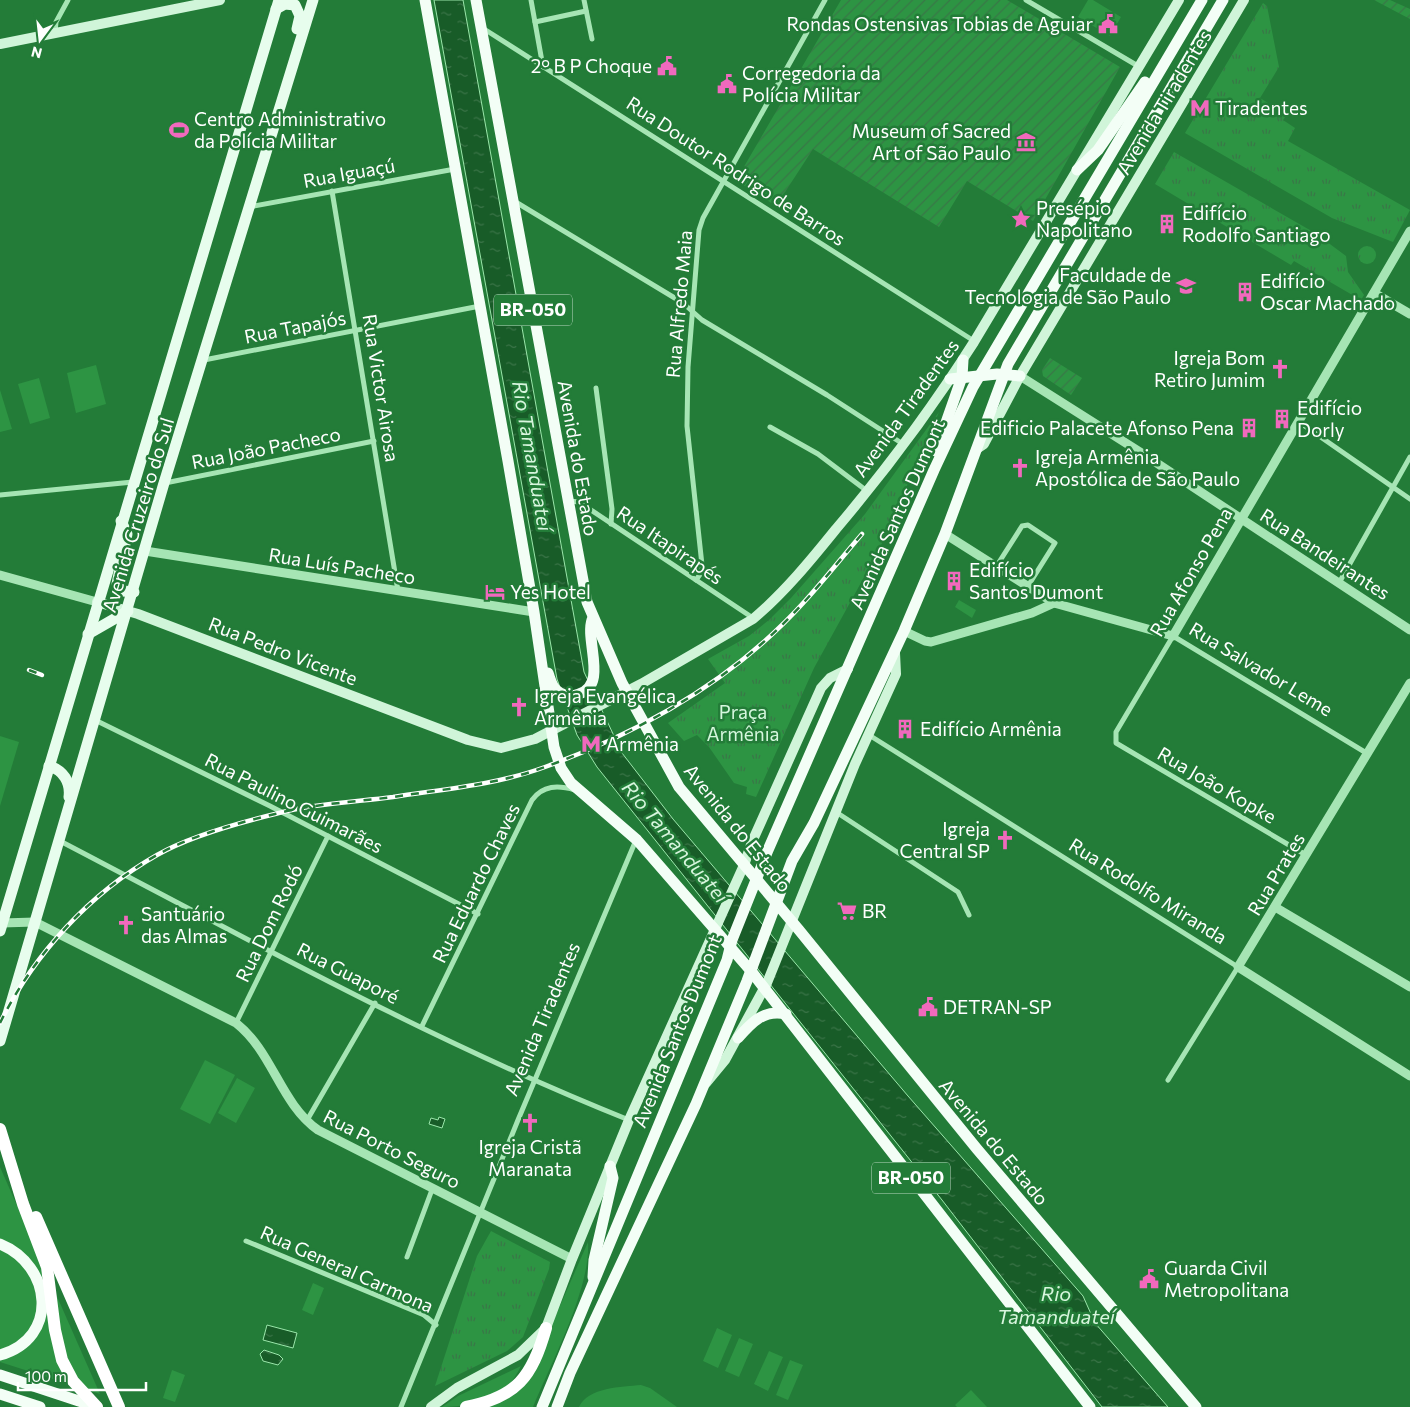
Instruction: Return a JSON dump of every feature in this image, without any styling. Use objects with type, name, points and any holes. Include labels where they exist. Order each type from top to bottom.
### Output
[{"type":"highway","name":"BR-050","points":[[425,0],[534,612],[551,730],[560,768],[580,792],[637,840],[731,943],[1090,1407]]},
{"type":"highway","name":"Avenida do Estado","points":[[476,0],[587,602],[592,620],[628,691],[679,787],[776,902],[976,1150],[1196,1407]]},
{"type":"highway","name":"Avenida Tiradentes","points":[[980,375],[1202,0]]},
{"type":"highway","name":"Avenida Tiradentes","points":[[1003,374],[1223,0]]},
{"type":"highway","points":[[1076,170],[1098,150],[1144,83],[1158,72]]},
{"type":"highway","points":[[934,470],[933,457],[963,360]]},
{"type":"highway","points":[[557,1406],[705,1083],[752,969],[792,861],[814,822],[850,743],[895,653],[945,534],[1003,374]]},
{"type":"highway","points":[[956,378],[1003,374],[1020,376]]},
{"type":"highway","name":"Avenida Santos Dumont","points":[[542,1407],[727,960],[731,943],[768,850],[934,470],[980,375]]},
{"type":"highway","points":[[541,659],[545,662],[551,684],[563,695],[579,694],[592,683],[594,672],[589,629],[592,620]]},
{"type":"highway","points":[[738,1038],[761,1016],[773,1013],[786,1014]]},
{"type":"highway","points":[[0,1129],[23,1204],[47,1267],[55,1330],[62,1360],[73,1381],[97,1407]]},
{"type":"highway","points":[[594,1283],[594,1260],[613,1178],[610,1166]]},
{"type":"highway","points":[[14,1170],[47,1240],[119,1407]]},
{"type":"highway","points":[[0,1244],[15,1251],[28,1264],[39,1287],[42,1311],[32,1336],[14,1351],[0,1355]]},
{"type":"highway","points":[[466,1407],[485,1403],[517,1387],[536,1356],[546,1328]]},
{"type":"highway","points":[[0,1375],[97,1407]]},
{"type":"highway","points":[[0,1394],[40,1407]]},
{"type":"main road","points":[[0,44],[220,0]]},
{"type":"main road","name":"Avenida Cruzeiro do Sul","points":[[0,1041],[134,592],[164,483],[204,360],[248,207],[313,0]]},
{"type":"main road","name":"Avenida Tiradentes","points":[[963,360],[1179,0]]},
{"type":"main road","name":"Avenida Tiradentes","points":[[1020,376],[1244,0]]},
{"type":"main road","points":[[277,4],[293,4],[300,13],[285,72],[288,81]]},
{"type":"main road","name":"Avenida Cruzeiro do Sul","points":[[1,927],[277,4]]},
{"type":"main road","points":[[974,451],[984,444],[1020,376]]},
{"type":"main road","name":"Avenida Tiradentes","points":[[551,730],[628,691],[753,619],[765,609],[821,548],[868,492],[956,378]]},
{"type":"main road","points":[[121,521],[127,534],[117,584],[123,590],[134,592]]},
{"type":"main road","name":"Rua Pedro Vicente","points":[[97,602],[128,611],[484,745],[510,746],[535,738],[551,730]]},
{"type":"main road","points":[[88,634],[128,611]]},
{"type":"main road","points":[[705,1083],[720,1068],[766,986],[787,938],[836,812],[896,674],[895,653]]},
{"type":"main road","name":"Avenida Santos Dumont","points":[[546,1328],[610,1166],[821,688],[830,678],[848,669]]},
{"type":"main road","points":[[49,766],[60,772],[66,779],[70,792],[70,806]]},
{"type":"main road","points":[[431,1407],[457,1388],[518,1355],[546,1328]]},
{"type":"street","points":[[55,33],[56,22],[68,0]]},
{"type":"street","points":[[532,0],[543,67]]},
{"type":"street","points":[[584,0],[592,39]]},
{"type":"street","name":"Rua Alfredo Maia","points":[[696,580],[701,573],[702,565],[687,426],[688,367],[701,224],[825,0]]},
{"type":"street","points":[[1026,0],[1138,66]]},
{"type":"street","points":[[535,22],[586,11]]},
{"type":"street","name":"Rua Doutor Rodrigo de Barros","points":[[481,27],[974,342]]},
{"type":"street","name":"Rua Iguaçú","points":[[248,207],[455,169]]},
{"type":"street","name":"Rua Victor Airosa","points":[[332,191],[398,591]]},
{"type":"street","points":[[513,201],[683,303],[693,313],[904,444]]},
{"type":"street","name":"Rua Afonso Pena","points":[[1115,739],[1116,732],[1410,231]]},
{"type":"street","points":[[1374,293],[1410,314]]},
{"type":"street","name":"Rua Tapajós","points":[[204,360],[480,306]]},
{"type":"street","name":"Rua Bandeirantes","points":[[1020,376],[1410,630]]},
{"type":"street","points":[[596,388],[612,509],[611,524]]},
{"type":"street","points":[[1299,422],[1410,499]]},
{"type":"street","points":[[770,427],[818,454],[868,492]]},
{"type":"street","name":"Rua João Pacheco","points":[[164,483],[374,441]]},
{"type":"street","points":[[1339,583],[1410,457]]},
{"type":"street","points":[[0,495],[133,482]]},
{"type":"street","name":"Rua Itapirapés","points":[[568,501],[579,502],[753,619]]},
{"type":"street","points":[[996,567],[1022,526],[1028,525],[1055,544],[1028,586]]},
{"type":"street","name":"Rua Salvador Leme","points":[[945,534],[1054,603],[1173,636],[1368,754]]},
{"type":"street","name":"Rua Luís Pacheco","points":[[145,551],[534,612]]},
{"type":"street","name":"Rua Pedro Vicente","points":[[0,575],[97,602]]},
{"type":"street","points":[[904,631],[931,642],[1032,613],[1054,603]]},
{"type":"street","name":"Rua Prates","points":[[1168,1080],[1410,684]]},
{"type":"street","name":"Rua Paulino Guimarães","points":[[96,720],[328,836],[478,914]]},
{"type":"street","name":"Rua Rodolfo Miranda","points":[[869,735],[1410,1076]]},
{"type":"street","name":"Rua João Kopke","points":[[1115,739],[1119,745],[1306,855]]},
{"type":"street","name":"Rua Eduardo Chaves","points":[[422,1026],[537,793],[550,787],[568,788],[580,792]]},
{"type":"street","points":[[836,812],[958,892],[969,915]]},
{"type":"street","name":"Rua Dom Rodó","points":[[236,1024],[328,836]]},
{"type":"street","name":"Rua Guaporé","points":[[60,840],[375,1003],[534,1080],[630,1120]]},
{"type":"street","name":"Avenida Tiradentes","points":[[400,1407],[436,1324],[534,1080],[637,840]]},
{"type":"street","points":[[1275,907],[1410,987]]},
{"type":"street","name":"Rua Porto Seguro","points":[[1,927],[35,922],[236,1024],[254,1040],[295,1109],[306,1122],[318,1130],[572,1259]]},
{"type":"street","points":[[306,1122],[375,1003]]},
{"type":"street","points":[[407,1257],[433,1187]]},
{"type":"street","name":"Rua General Carmona","points":[[246,1241],[424,1315],[436,1324]]},
{"type":"green space","points":[[841,0],[1007,0],[1120,67],[1033,221],[967,181],[939,227],[813,149],[776,206],[740,183],[738,177]]},
{"type":"green space","points":[[1088,0],[1093,0],[1121,17],[1110,36],[1078,17]]},
{"type":"green space","points":[[1374,0],[1390,0],[1410,9],[1410,19]]},
{"type":"green space","points":[[1263,3],[1267,6],[1279,67],[1260,98],[1287,115],[1283,120],[1295,128],[1288,141],[1410,210],[1393,242],[1332,218],[1185,133]]},
{"type":"green space","points":[[1174,152],[1315,233],[1346,256],[1348,272],[1364,295],[1361,300],[1294,261],[1291,265],[1155,184]]},
{"type":"green space","points":[[1363,246],[1371,246],[1376,251],[1374,262],[1363,264],[1358,259],[1358,251]]},
{"type":"green space","points":[[1050,358],[1082,378],[1071,395],[1043,376],[1042,370]]},
{"type":"green space","points":[[96,365],[106,404],[76,413],[67,373]]},
{"type":"green space","points":[[39,378],[50,418],[30,424],[18,384]]},
{"type":"green space","points":[[0,390],[12,429],[0,432]]},
{"type":"green space","name":"Praça Armênia","points":[[939,412],[879,550],[814,668],[756,797],[746,794],[747,787],[734,783],[709,747],[697,735],[684,741],[668,723],[725,683],[708,659],[749,636],[769,620],[791,598],[865,514]]},
{"type":"green space","points":[[959,600],[976,610],[972,618],[955,607]]},
{"type":"green space","points":[[0,736],[19,742],[0,806]]},
{"type":"green space","points":[[205,1060],[235,1075],[210,1124],[180,1109]]},
{"type":"green space","points":[[237,1078],[255,1088],[236,1123],[218,1113]]},
{"type":"green space","points":[[0,1167],[100,1394],[0,1362]]},
{"type":"green space","points":[[491,1231],[550,1262],[549,1269],[523,1337],[507,1351],[435,1386],[477,1256]]},
{"type":"green space","points":[[588,1242],[587,1260],[577,1303],[533,1407],[487,1407],[516,1394],[527,1381]]},
{"type":"green space","points":[[313,1283],[324,1288],[313,1315],[302,1310]]},
{"type":"green space","points":[[717,1328],[732,1335],[718,1368],[703,1361]]},
{"type":"green space","points":[[739,1338],[753,1344],[739,1377],[725,1371]]},
{"type":"green space","points":[[769,1351],[783,1357],[768,1391],[754,1384]]},
{"type":"green space","points":[[790,1360],[803,1365],[788,1400],[776,1395]]},
{"type":"green space","points":[[521,1366],[515,1377],[500,1394],[472,1404],[442,1407],[458,1396]]},
{"type":"green space","points":[[172,1370],[185,1375],[175,1402],[163,1398]]},
{"type":"green space","points":[[641,1385],[650,1388],[677,1407],[579,1407],[583,1400],[590,1395],[606,1389]]},
{"type":"green space","points":[[971,1390],[987,1407],[957,1407],[955,1405]]},
{"type":"water","name":"Rio Tamanduateí","points":[[434,0],[463,0],[584,672],[622,753],[673,819],[908,1096],[1083,1296],[1095,1323],[1168,1407],[1102,1407],[942,1200],[597,767],[577,735],[557,679]]},
{"type":"water","points":[[439,1117],[445,1119],[442,1128],[429,1124],[431,1118],[438,1120]]},
{"type":"water","points":[[267,1325],[297,1333],[293,1348],[263,1340]]},
{"type":"water","points":[[264,1350],[279,1355],[283,1359],[278,1365],[263,1361],[260,1354]]},
{"type":"railway","points":[[0,1023],[29,973],[66,927],[109,888],[132,870],[157,855],[184,842],[215,831],[289,811],[451,789],[508,778],[545,767],[617,737],[686,700],[749,655],[805,601],[862,534]]},
{"type":"railway","points":[[29,670],[42,675]]},
{"type":"place","name":"Rondas Ostensivas Tobias de Aguiar","points":[[1108,24]]},
{"type":"place","name":"2º B P Choque","points":[[667,66]]},
{"type":"place","name":"Corregedoria da Polícia Militar","points":[[727,84]]},
{"type":"place","name":"Tiradentes","points":[[1200,108]]},
{"type":"place","name":"Centro Administrativo da Polícia Militar","points":[[179,130]]},
{"type":"place","name":"Museum of Sacred Art of São Paulo","points":[[1026,142]]},
{"type":"place","name":"Presépio Napolitano","points":[[1021,219]]},
{"type":"place","name":"Edifício Rodolfo Santiago","points":[[1167,224]]},
{"type":"place","name":"Faculdade de Tecnologia de São Paulo","points":[[1186,286]]},
{"type":"place","name":"Edifício Oscar Machado","points":[[1245,292]]},
{"type":"place","name":"Igreja Bom Retiro Jumim","points":[[1280,369]]},
{"type":"place","name":"Edifício Dorly","points":[[1282,419]]},
{"type":"place","name":"Edificio Palacete Afonso Pena","points":[[1249,428]]},
{"type":"place","name":"Igreja Armênia Apostólica de São Paulo","points":[[1020,468]]},
{"type":"place","name":"Edifício Santos Dumont","points":[[954,581]]},
{"type":"place","name":"Yes Hotel","points":[[495,592]]},
{"type":"place","name":"Igreja Evangélica Armênia","points":[[519,707]]},
{"type":"place","name":"Edifício Armênia","points":[[905,729]]},
{"type":"place","name":"Armênia","points":[[591,744]]},
{"type":"place","name":"Igreja Central SP","points":[[1005,840]]},
{"type":"place","name":"BR","points":[[847,911]]},
{"type":"place","name":"Santuário das Almas","points":[[126,925]]},
{"type":"place","name":"DETRAN-SP","points":[[928,1007]]},
{"type":"place","name":"Igreja Cristã Maranata","points":[[530,1123]]},
{"type":"place","name":"Guarda Civil Metropolitana","points":[[1149,1279]]}]
